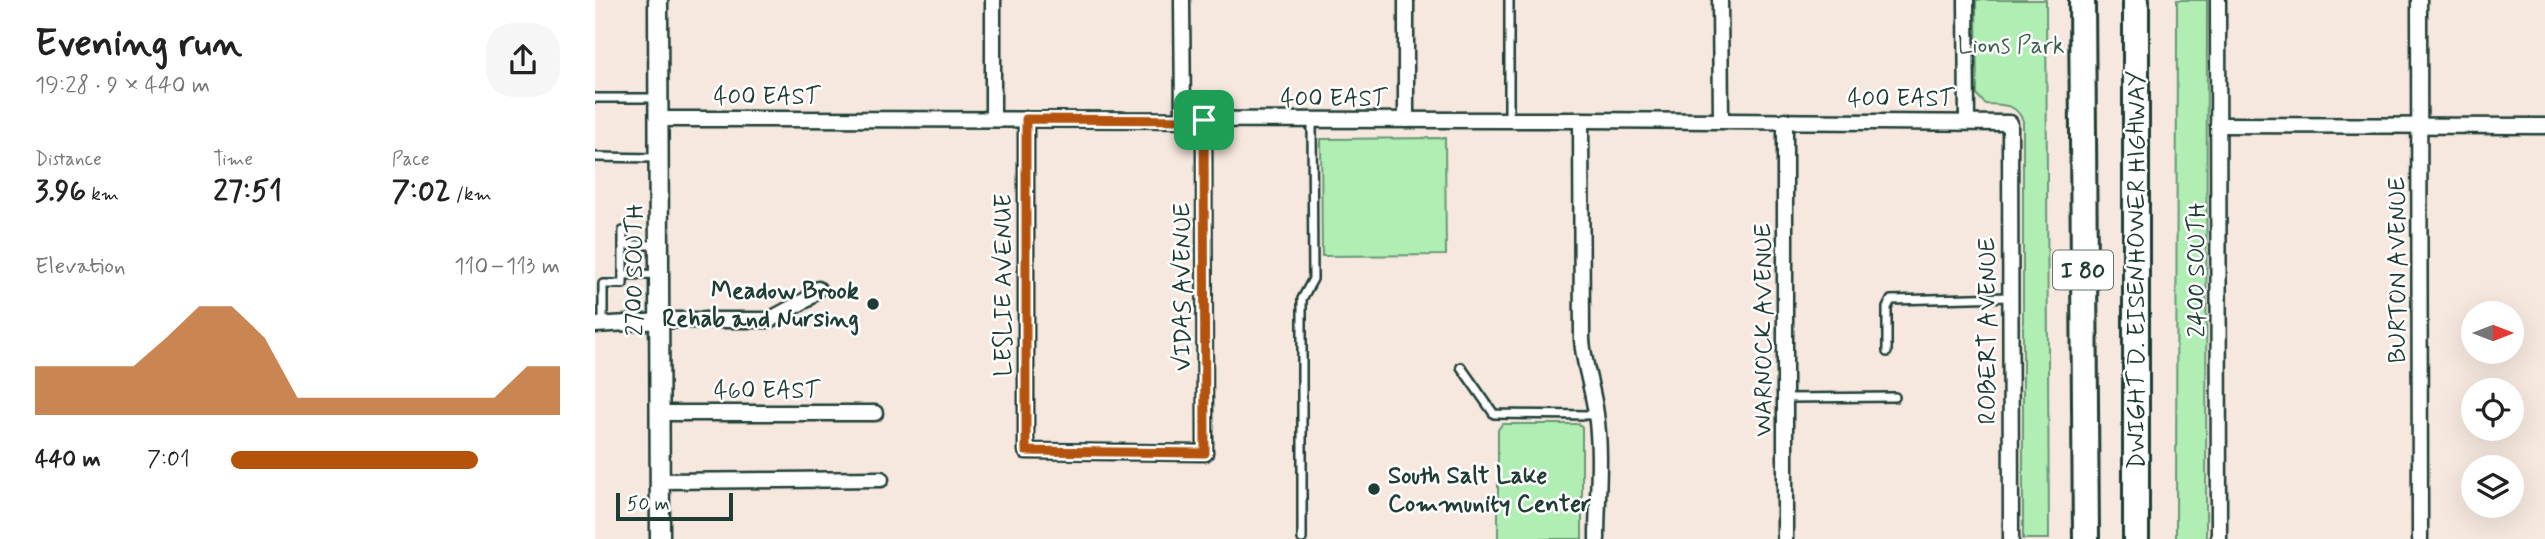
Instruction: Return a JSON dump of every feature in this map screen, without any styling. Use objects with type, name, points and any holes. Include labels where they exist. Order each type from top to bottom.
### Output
[{"type":"highway","name":"DWIGHT D. EISENHOWER HIGHWAY","points":[[2082,0],[2086,539]]},
{"type":"highway","name":"DWIGHT D. EISENHOWER HIGHWAY","points":[[2136,0],[2136,539]]},
{"type":"street","name":"2700 SOUTH","points":[[658,0],[660,539]]},
{"type":"street","points":[[993,0],[993,118]]},
{"type":"street","points":[[1182,0],[1183,120]]},
{"type":"street","points":[[1406,0],[1406,120]]},
{"type":"street","points":[[1720,0],[1721,120]]},
{"type":"street","points":[[1966,0],[1967,122]]},
{"type":"street","name":"2400 SOUTH","points":[[2218,0],[2219,539]]},
{"type":"street","name":"BURTON AVENUE","points":[[2419,0],[2420,539]]},
{"type":"street","name":"400 EAST","points":[[658,119],[2010,122]]},
{"type":"street","name":"LESLIE AVENUE","points":[[1026,119],[1026,451],[1205,453]]},
{"type":"street","name":"VIDAS AVENUE","points":[[1204,120],[1205,453]]},
{"type":"street","points":[[1581,120],[1582,340],[1596,415],[1597,539]]},
{"type":"street","name":"WARNOCK AVENUE","points":[[1786,120],[1786,539]]},
{"type":"street","name":"ROBERT AVENUE","points":[[2010,122],[2011,539]]},
{"type":"street","points":[[2218,125],[2545,126]]},
{"type":"street","points":[[599,325],[678,320],[769,320],[806,300],[818,289]]},
{"type":"street","name":"460 EAST","points":[[660,413],[875,413]]},
{"type":"street","points":[[660,481],[881,479]]},
{"type":"lane","points":[[1509,0],[1510,120]]},
{"type":"lane","points":[[595,98],[658,99]]},
{"type":"lane","points":[[1302,539],[1303,299],[1313,279],[1311,120]]},
{"type":"lane","points":[[595,157],[659,158]]},
{"type":"lane","points":[[599,325],[603,284],[623,284],[623,231]]},
{"type":"lane","points":[[623,245],[658,244]]},
{"type":"lane","points":[[623,275],[659,274]]},
{"type":"lane","points":[[1887,352],[1887,308],[1891,300],[2010,297]]},
{"type":"lane","points":[[1461,367],[1494,414],[1596,415]]},
{"type":"lane","points":[[1786,398],[1895,397]]},
{"type":"green space","name":"Lions Park","points":[[1976,0],[2046,0],[2049,539],[2023,539],[2023,121],[2013,108],[1985,104],[1977,95]]},
{"type":"green space","points":[[2177,0],[2207,0],[2206,539],[2176,539]]},
{"type":"green space","points":[[1445,138],[1446,255],[1322,256],[1321,139]]},
{"type":"green space","points":[[1502,424],[1579,424],[1582,427],[1582,539],[1498,539],[1498,430]]},
{"type":"place","name":"Meadow Brook Rehab and Nursing","points":[[873,304]]},
{"type":"place","name":"South Salt Lake Community Center","points":[[1374,489]]},
{"type":"route","points":[[1026,119],[1204,120],[1205,453],[1026,451],[1026,119]]}]
